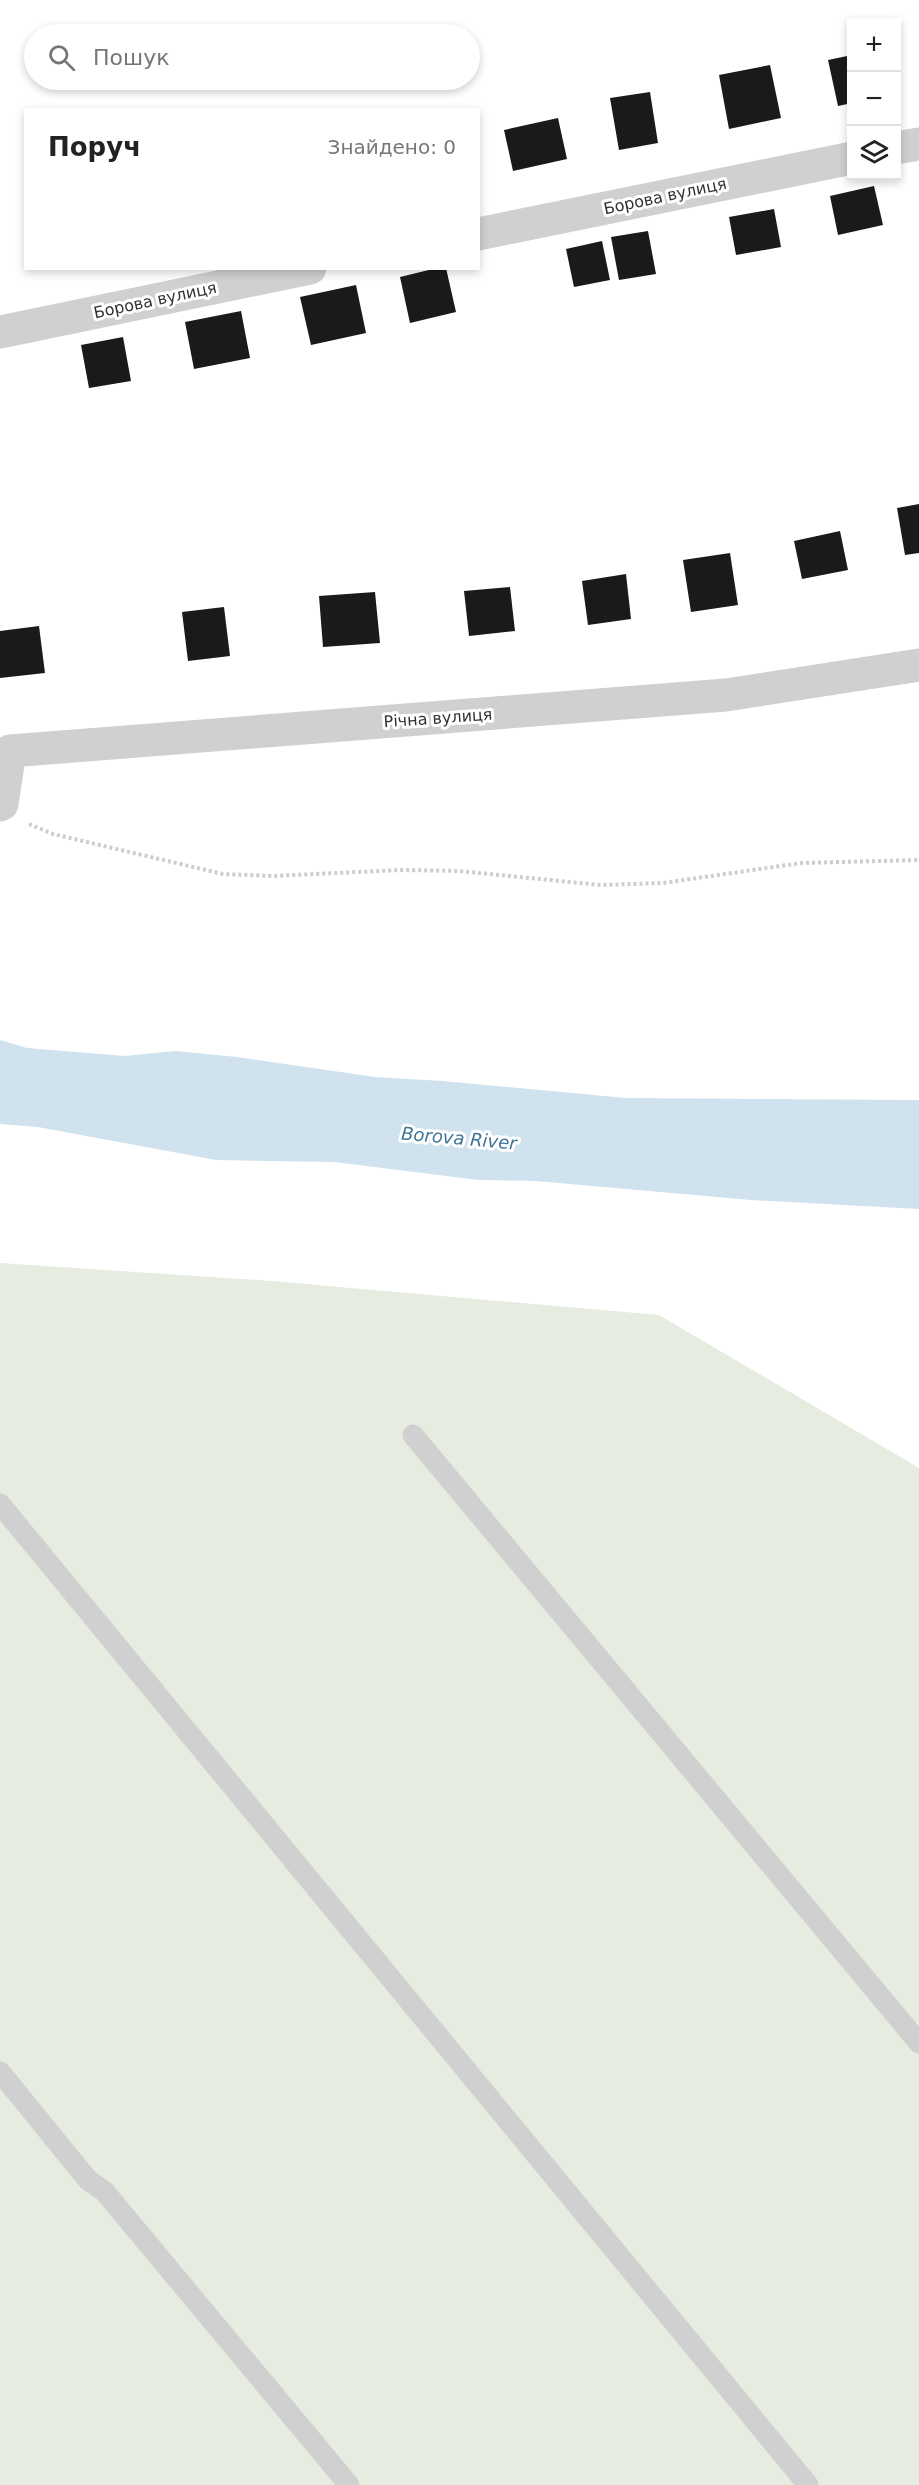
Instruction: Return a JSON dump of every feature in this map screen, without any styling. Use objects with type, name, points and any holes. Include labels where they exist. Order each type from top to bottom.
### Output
[{"type":"street","points":[[901,147],[919,144]]},
{"type":"street","name":"Борова вулиця","points":[[480,234],[847,159]]},
{"type":"street","name":"Борова вулиця","points":[[0,332],[300,270]]},
{"type":"street","name":"Річна вулиця","points":[[1,804],[5,747],[726,695],[919,665]]},
{"type":"lane","points":[[413,1435],[919,2043]]},
{"type":"lane","points":[[0,1504],[808,2485]]},
{"type":"lane","points":[[0,2072],[88,2180],[104,2191],[349,2485]]},
{"type":"path","points":[[1,804],[24,822],[53,834],[223,874],[273,876],[400,870],[459,871],[600,885],[663,883],[801,863],[919,860]]},
{"type":"shaded area","points":[[0,1263],[271,1281],[659,1315],[919,1468],[919,2485],[0,2485]]},
{"type":"water","name":"Borova River","points":[[0,1040],[27,1048],[125,1056],[175,1051],[237,1057],[375,1077],[626,1098],[919,1100],[919,1209],[751,1200],[536,1181],[478,1180],[334,1162],[216,1160],[38,1127],[0,1124]]},
{"type":"building","points":[[847,56],[847,104],[838,106],[828,60]]},
{"type":"building","points":[[770,65],[781,118],[729,129],[719,75]]},
{"type":"building","points":[[650,92],[658,143],[619,150],[610,98]]},
{"type":"building","points":[[558,118],[567,159],[513,171],[504,130]]},
{"type":"building","points":[[874,186],[883,225],[838,235],[830,196]]},
{"type":"building","points":[[774,209],[781,247],[736,255],[729,217]]},
{"type":"building","points":[[648,231],[656,274],[619,280],[611,237]]},
{"type":"building","points":[[602,241],[610,280],[574,287],[566,249]]},
{"type":"building","points":[[429,270],[446,270],[456,312],[410,323],[400,277]]},
{"type":"building","points":[[356,285],[366,333],[311,345],[300,297]]},
{"type":"building","points":[[241,311],[250,358],[194,369],[185,322]]},
{"type":"building","points":[[123,337],[131,381],[89,388],[81,345]]},
{"type":"building","points":[[919,504],[919,553],[905,555],[897,508]]},
{"type":"building","points":[[840,531],[848,570],[802,579],[794,541]]},
{"type":"building","points":[[730,553],[738,605],[691,612],[683,560]]},
{"type":"building","points":[[626,574],[631,619],[588,625],[582,581]]},
{"type":"building","points":[[510,587],[515,631],[469,636],[464,591]]},
{"type":"building","points":[[375,592],[380,643],[323,647],[319,596]]},
{"type":"building","points":[[224,607],[230,656],[188,661],[182,612]]},
{"type":"building","points":[[39,626],[45,673],[0,678],[0,631]]}]
